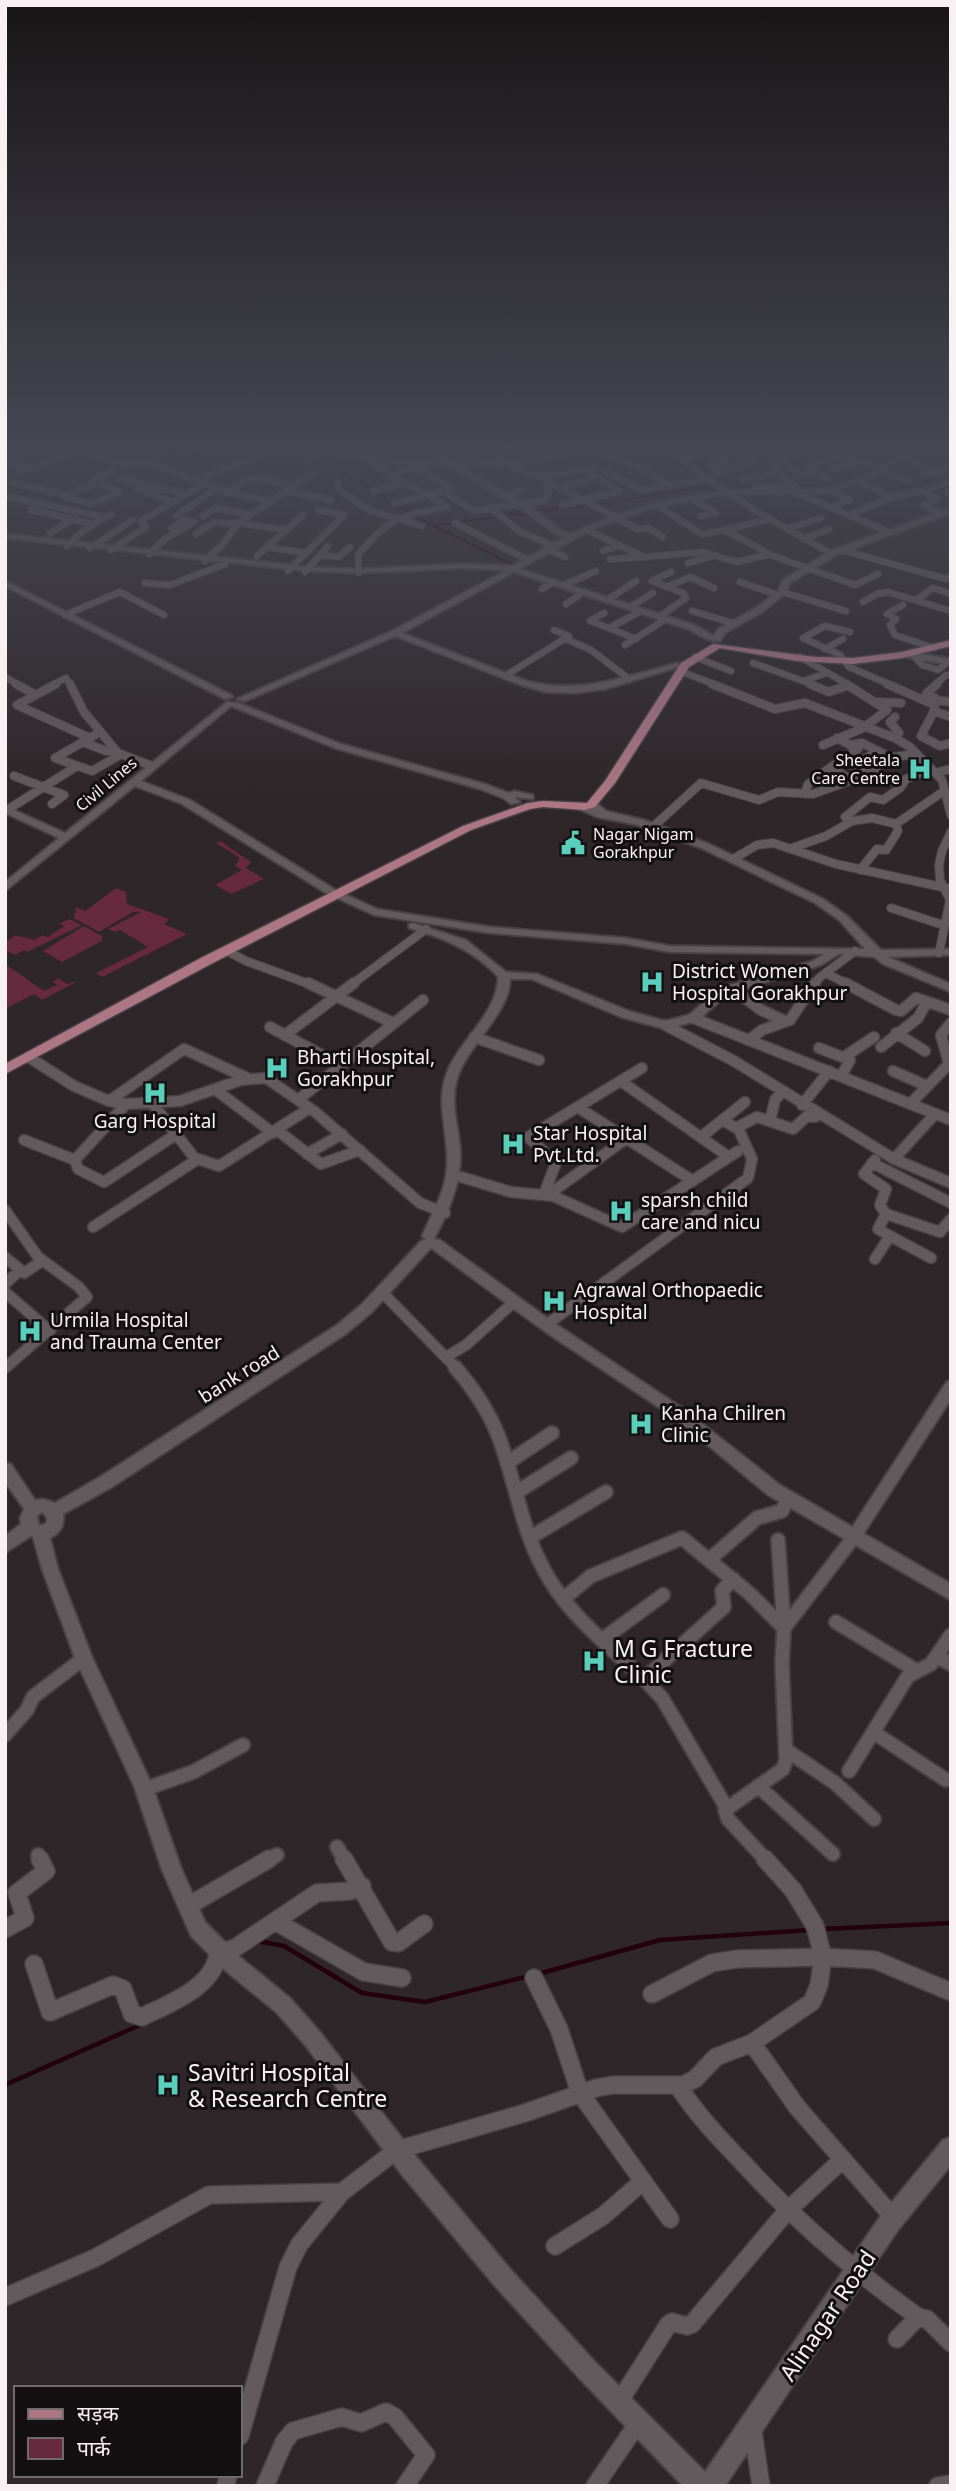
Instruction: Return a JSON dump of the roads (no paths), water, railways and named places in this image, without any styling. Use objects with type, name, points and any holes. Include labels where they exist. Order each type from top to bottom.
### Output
[{"type":"main road","points":[[260,567],[359,572],[512,570],[686,626],[718,642],[846,663],[911,655],[951,643]]},
{"type":"main road","points":[[268,567],[289,570]]},
{"type":"main road","name":"Civil Lines","points":[[5,888],[233,701],[395,633],[516,567]]},
{"type":"main road","points":[[395,633],[540,687],[559,690],[604,686],[678,669],[718,642],[735,624],[780,593],[786,582],[811,568]]},
{"type":"main road","points":[[5,585],[67,614],[233,701],[338,746],[484,787],[521,801],[543,804],[585,803],[602,813],[654,826],[733,859],[819,901],[842,918],[887,962],[951,988]]},
{"type":"main road","points":[[585,803],[609,783],[635,734],[678,669],[718,642]]},
{"type":"main road","points":[[911,655],[950,661]]},
{"type":"main road","points":[[132,782],[175,800],[330,895],[374,912],[490,930],[626,941],[670,949],[855,951],[878,954],[945,952]]},
{"type":"main road","points":[[5,1062],[330,895],[521,801]]},
{"type":"main road","points":[[6,809],[66,838]]},
{"type":"main road","points":[[330,895],[344,908],[455,938],[508,975],[533,976],[625,1014],[666,1025],[693,1018],[724,991],[817,963],[836,951]]},
{"type":"main road","points":[[477,951],[477,940],[490,930]]},
{"type":"main road","points":[[508,975],[496,1004],[454,1068],[448,1087],[447,1115],[452,1142],[453,1175],[431,1241],[514,1303],[680,1414],[788,1499],[951,1593]]},
{"type":"main road","points":[[5,1070],[122,1003]]},
{"type":"main road","points":[[442,1212],[461,1177],[461,1144],[454,1116],[454,1088],[476,1037]]},
{"type":"main road","name":"bank road","points":[[54,1511],[106,1482],[342,1329],[431,1241]]},
{"type":"main road","points":[[5,1469],[33,1510]]},
{"type":"main road","points":[[5,1546],[34,1530],[54,1525],[57,1517],[54,1511],[47,1507],[33,1510],[27,1517],[34,1530],[50,1569],[84,1658],[145,1789],[172,1870],[198,1929],[283,2005],[313,2039],[397,2150],[503,2278],[638,2423],[701,2486]]},
{"type":"main road","name":"Alinagar Road","points":[[710,2486],[894,2218],[951,2148]]},
{"type":"street","points":[[145,583],[170,585],[216,567]]},
{"type":"street","points":[[359,567],[359,572]]},
{"type":"street","points":[[908,567],[949,578]]},
{"type":"street","points":[[811,568],[877,594]]},
{"type":"street","points":[[564,586],[596,571]]},
{"type":"street","points":[[625,645],[686,598],[684,594],[652,581],[668,573],[680,581]]},
{"type":"street","points":[[855,585],[878,575]]},
{"type":"street","points":[[667,587],[690,577],[714,588]]},
{"type":"street","points":[[607,600],[636,581]]},
{"type":"street","points":[[542,589],[554,582]]},
{"type":"street","points":[[740,582],[846,611]]},
{"type":"street","points":[[916,600],[933,588],[951,596],[939,607]]},
{"type":"street","points":[[566,604],[584,592]]},
{"type":"street","points":[[863,602],[877,594],[889,592],[951,611]]},
{"type":"street","points":[[67,614],[120,593],[164,615]]},
{"type":"street","points":[[630,607],[653,593]]},
{"type":"street","points":[[903,606],[887,614],[896,618],[890,625],[895,635],[934,648]]},
{"type":"street","points":[[609,628],[641,611]]},
{"type":"street","points":[[692,611],[735,624]]},
{"type":"street","points":[[604,613],[590,621],[635,639]]},
{"type":"street","points":[[850,632],[824,626],[803,637],[840,655],[846,663],[934,705],[951,717]]},
{"type":"street","points":[[823,635],[836,628]]},
{"type":"street","points":[[505,676],[569,635],[554,630]]},
{"type":"street","points":[[566,639],[591,650],[629,679]]},
{"type":"street","points":[[825,649],[843,639]]},
{"type":"street","points":[[695,657],[731,671]]},
{"type":"street","points":[[800,657],[846,686],[878,702],[886,711],[866,725],[823,745]]},
{"type":"street","points":[[753,663],[804,681],[826,692]]},
{"type":"street","points":[[838,680],[845,675],[846,663]]},
{"type":"street","points":[[678,669],[775,709],[783,710],[800,703],[810,705],[895,738],[942,780],[951,816]]},
{"type":"street","points":[[804,681],[827,673]]},
{"type":"street","points":[[934,705],[926,694],[946,675],[951,675]]},
{"type":"street","points":[[5,677],[34,694]]},
{"type":"street","points":[[118,753],[84,712],[72,684],[66,678],[17,705],[106,751],[152,766]]},
{"type":"street","points":[[810,705],[826,692],[846,686]]},
{"type":"street","points":[[878,702],[901,703]]},
{"type":"street","points":[[934,705],[951,702]]},
{"type":"street","points":[[654,826],[701,783],[759,800],[778,792],[805,794],[872,772],[892,758],[912,751],[934,705]]},
{"type":"street","points":[[895,717],[890,722],[900,733],[895,738]]},
{"type":"street","points":[[100,732],[55,758],[94,771],[118,753]]},
{"type":"street","points":[[921,736],[940,746],[951,743]]},
{"type":"street","points":[[805,794],[808,784],[838,760],[858,750],[837,738]]},
{"type":"street","points":[[850,745],[860,742],[892,758]]},
{"type":"street","points":[[854,765],[878,751]]},
{"type":"street","points":[[838,760],[900,786]]},
{"type":"street","points":[[6,809],[77,766]]},
{"type":"street","points":[[831,767],[852,780]]},
{"type":"street","points":[[852,821],[845,816],[870,797],[883,800],[906,779],[932,771],[951,769]]},
{"type":"street","points":[[14,776],[64,795],[52,803]]},
{"type":"street","points":[[792,848],[825,836],[852,821],[872,818],[896,824],[946,789]]},
{"type":"street","points":[[860,870],[877,849],[886,850],[898,831],[896,824]]},
{"type":"street","points":[[945,952],[943,925],[950,900],[941,865],[951,832]]},
{"type":"street","points":[[733,859],[765,842],[860,870],[947,888]]},
{"type":"street","points":[[941,865],[951,869]]},
{"type":"street","points":[[891,908],[943,925]]},
{"type":"street","points":[[285,1035],[426,929]]},
{"type":"street","points":[[749,1040],[761,1030],[791,1019],[800,1003],[825,973],[855,951]]},
{"type":"street","points":[[221,952],[295,977],[393,1023]]},
{"type":"street","points":[[825,973],[898,1011],[914,998],[951,1008]]},
{"type":"street","points":[[733,989],[761,1010],[785,1021]]},
{"type":"street","points":[[298,1100],[423,1000]]},
{"type":"street","points":[[881,1047],[918,1018],[928,1002]]},
{"type":"street","points":[[693,1018],[950,1118]]},
{"type":"street","points":[[910,1104],[950,1065],[941,1035],[951,1023]]},
{"type":"street","points":[[666,1025],[734,1061],[881,1152],[951,1183]]},
{"type":"street","points":[[270,1027],[340,1065]]},
{"type":"street","points":[[896,1033],[925,1051]]},
{"type":"street","points":[[476,1037],[539,1060]]},
{"type":"street","points":[[844,1057],[857,1045],[874,1037]]},
{"type":"street","points":[[819,1048],[851,1061],[842,1075]]},
{"type":"street","points":[[109,1101],[184,1049],[247,1078]]},
{"type":"street","points":[[30,1058],[69,1083],[109,1101],[126,1104],[180,1101],[247,1078],[265,1078],[310,1108],[420,1203],[442,1212]]},
{"type":"street","points":[[546,1194],[556,1163],[528,1137],[642,1069]]},
{"type":"street","points":[[802,1105],[829,1070]]},
{"type":"street","points":[[893,1071],[927,1086]]},
{"type":"street","points":[[461,1177],[511,1192],[546,1194],[622,1227],[734,1154],[701,1137],[622,1082]]},
{"type":"street","points":[[216,1090],[323,1164],[360,1150]]},
{"type":"street","points":[[770,1121],[775,1100],[782,1092]]},
{"type":"street","points":[[701,1137],[745,1102]]},
{"type":"street","points":[[75,1160],[126,1104]]},
{"type":"street","points":[[153,1104],[196,1160]]},
{"type":"street","points":[[93,1227],[196,1160],[202,1159],[219,1166],[310,1108]]},
{"type":"street","points":[[579,1108],[693,1181]]},
{"type":"street","points":[[738,1128],[756,1117],[793,1129],[807,1116],[816,1117],[819,1114]]},
{"type":"street","points":[[894,1159],[935,1114]]},
{"type":"street","points":[[547,1325],[748,1178],[752,1172],[753,1159],[738,1128],[724,1121]]},
{"type":"street","points":[[307,1154],[342,1134]]},
{"type":"street","points":[[75,1160],[78,1170],[104,1182],[175,1135]]},
{"type":"street","points":[[546,1194],[627,1138]]},
{"type":"street","points":[[24,1140],[75,1160]]},
{"type":"street","points":[[881,1152],[864,1174],[886,1189],[880,1205],[886,1214],[940,1232],[951,1219]]},
{"type":"street","points":[[872,1163],[951,1203]]},
{"type":"street","points":[[5,1210],[23,1241],[41,1261],[85,1293],[86,1297],[5,1368]]},
{"type":"street","points":[[886,1214],[878,1229],[931,1258]]},
{"type":"street","points":[[875,1259],[890,1236]]},
{"type":"street","points":[[5,1257],[19,1271],[27,1272],[41,1261]]},
{"type":"street","points":[[5,1284],[19,1271]]},
{"type":"street","points":[[5,1292],[50,1331]]},
{"type":"street","points":[[242,2429],[288,2267],[299,2245],[342,2192],[397,2150],[613,2085],[678,2086],[695,2079],[716,2057],[752,2043],[811,2002],[819,1985],[823,1957],[817,1930],[793,1890],[728,1819],[726,1807],[662,1698],[563,1599],[542,1568],[496,1430],[446,1357],[382,1292]]},
{"type":"street","points":[[446,1357],[466,1346],[514,1303]]},
{"type":"street","points":[[784,1628],[853,1538],[951,1387]]},
{"type":"street","points":[[507,1463],[552,1433]]},
{"type":"street","points":[[517,1492],[571,1458]]},
{"type":"street","points":[[531,1537],[606,1492]]},
{"type":"street","points":[[710,1559],[757,1518],[782,1511],[788,1499]]},
{"type":"street","points":[[563,1599],[591,1576],[678,1539],[688,1540],[784,1628]]},
{"type":"street","points":[[726,1807],[783,1769],[786,1750],[782,1663],[784,1628],[778,1541]]},
{"type":"street","points":[[644,1679],[724,1607],[722,1591],[733,1579]]},
{"type":"street","points":[[603,1639],[663,1595]]},
{"type":"street","points":[[836,1622],[917,1671]]},
{"type":"street","points":[[849,1770],[908,1676],[931,1664],[951,1635]]},
{"type":"street","points":[[938,1657],[951,1664]]},
{"type":"street","points":[[5,1734],[27,1710],[33,1697],[84,1658]]},
{"type":"street","points":[[873,1732],[946,1780]]},
{"type":"street","points":[[145,1789],[192,1772],[243,1745]]},
{"type":"street","points":[[786,1750],[835,1783],[874,1819]]},
{"type":"street","points":[[758,1786],[833,1854]]},
{"type":"street","points":[[337,1847],[392,1942],[398,1943],[424,1924]]},
{"type":"street","points":[[5,1929],[25,1918],[17,1893],[46,1871],[38,1855]]},
{"type":"street","points":[[188,1906],[277,1855]]},
{"type":"street","points":[[34,1964],[50,2011],[55,2012],[113,1985],[123,1990],[132,2014],[142,2017],[199,1985],[222,1953],[235,1948],[317,1893],[328,1891],[348,1894],[362,1886]]},
{"type":"street","points":[[275,1922],[364,1972],[402,1978]]},
{"type":"street","points":[[652,1994],[712,1963],[737,1959],[823,1957],[875,1960],[951,1992]]},
{"type":"street","points":[[534,1978],[559,2029],[580,2093],[670,2219]]},
{"type":"street","points":[[752,2043],[786,2093],[894,2218]]},
{"type":"street","points":[[678,2086],[696,2113],[788,2211],[856,2272],[918,2317],[927,2319],[951,2343]]},
{"type":"street","points":[[619,2402],[668,2325],[672,2322],[687,2326],[692,2324],[788,2211],[843,2159]]},
{"type":"street","points":[[555,2246],[603,2216],[642,2182]]},
{"type":"street","points":[[5,2297],[95,2258],[209,2195],[342,2192]]},
{"type":"street","points":[[897,2339],[918,2317]]},
{"type":"street","points":[[265,2486],[284,2442],[293,2431],[342,2417],[362,2423],[386,2412],[395,2417],[426,2455],[405,2486]]},
{"type":"street","points":[[596,2486],[638,2423]]},
{"type":"street","points":[[752,2425],[761,2486]]},
{"type":"street","points":[[938,2486],[951,2484]]},
{"type":"waterway","points":[[824,1929],[951,1923]]},
{"type":"waterway","points":[[538,1974],[660,1940],[810,1930]]},
{"type":"waterway","points":[[258,1941],[284,1946],[362,1993],[425,2002],[529,1976]]},
{"type":"waterway","points":[[5,2085],[140,2025]]},
{"type":"place","name":"Sheetala Care Centre","points":[[920,769]]},
{"type":"place","name":"Nagar Nigam Gorakhpur","points":[[573,843]]},
{"type":"place","name":"District Women Hospital Gorakhpur","points":[[652,982]]},
{"type":"place","name":"Bharti Hospital, Gorakhpur","points":[[277,1068]]},
{"type":"place","name":"Garg Hospital","points":[[155,1093]]},
{"type":"place","name":"Star Hospital Pvt.Ltd.","points":[[513,1144]]},
{"type":"place","name":"sparsh child care and nicu","points":[[621,1211]]},
{"type":"place","name":"Agrawal Orthopaedic Hospital","points":[[554,1301]]},
{"type":"place","name":"Urmila Hospital and Trauma Center","points":[[30,1331]]},
{"type":"place","name":"Kanha Chilren Clinic","points":[[641,1424]]},
{"type":"place","name":"M G Fracture Clinic","points":[[594,1661]]},
{"type":"place","name":"Savitri Hospital & Research Centre","points":[[168,2085]]}]
